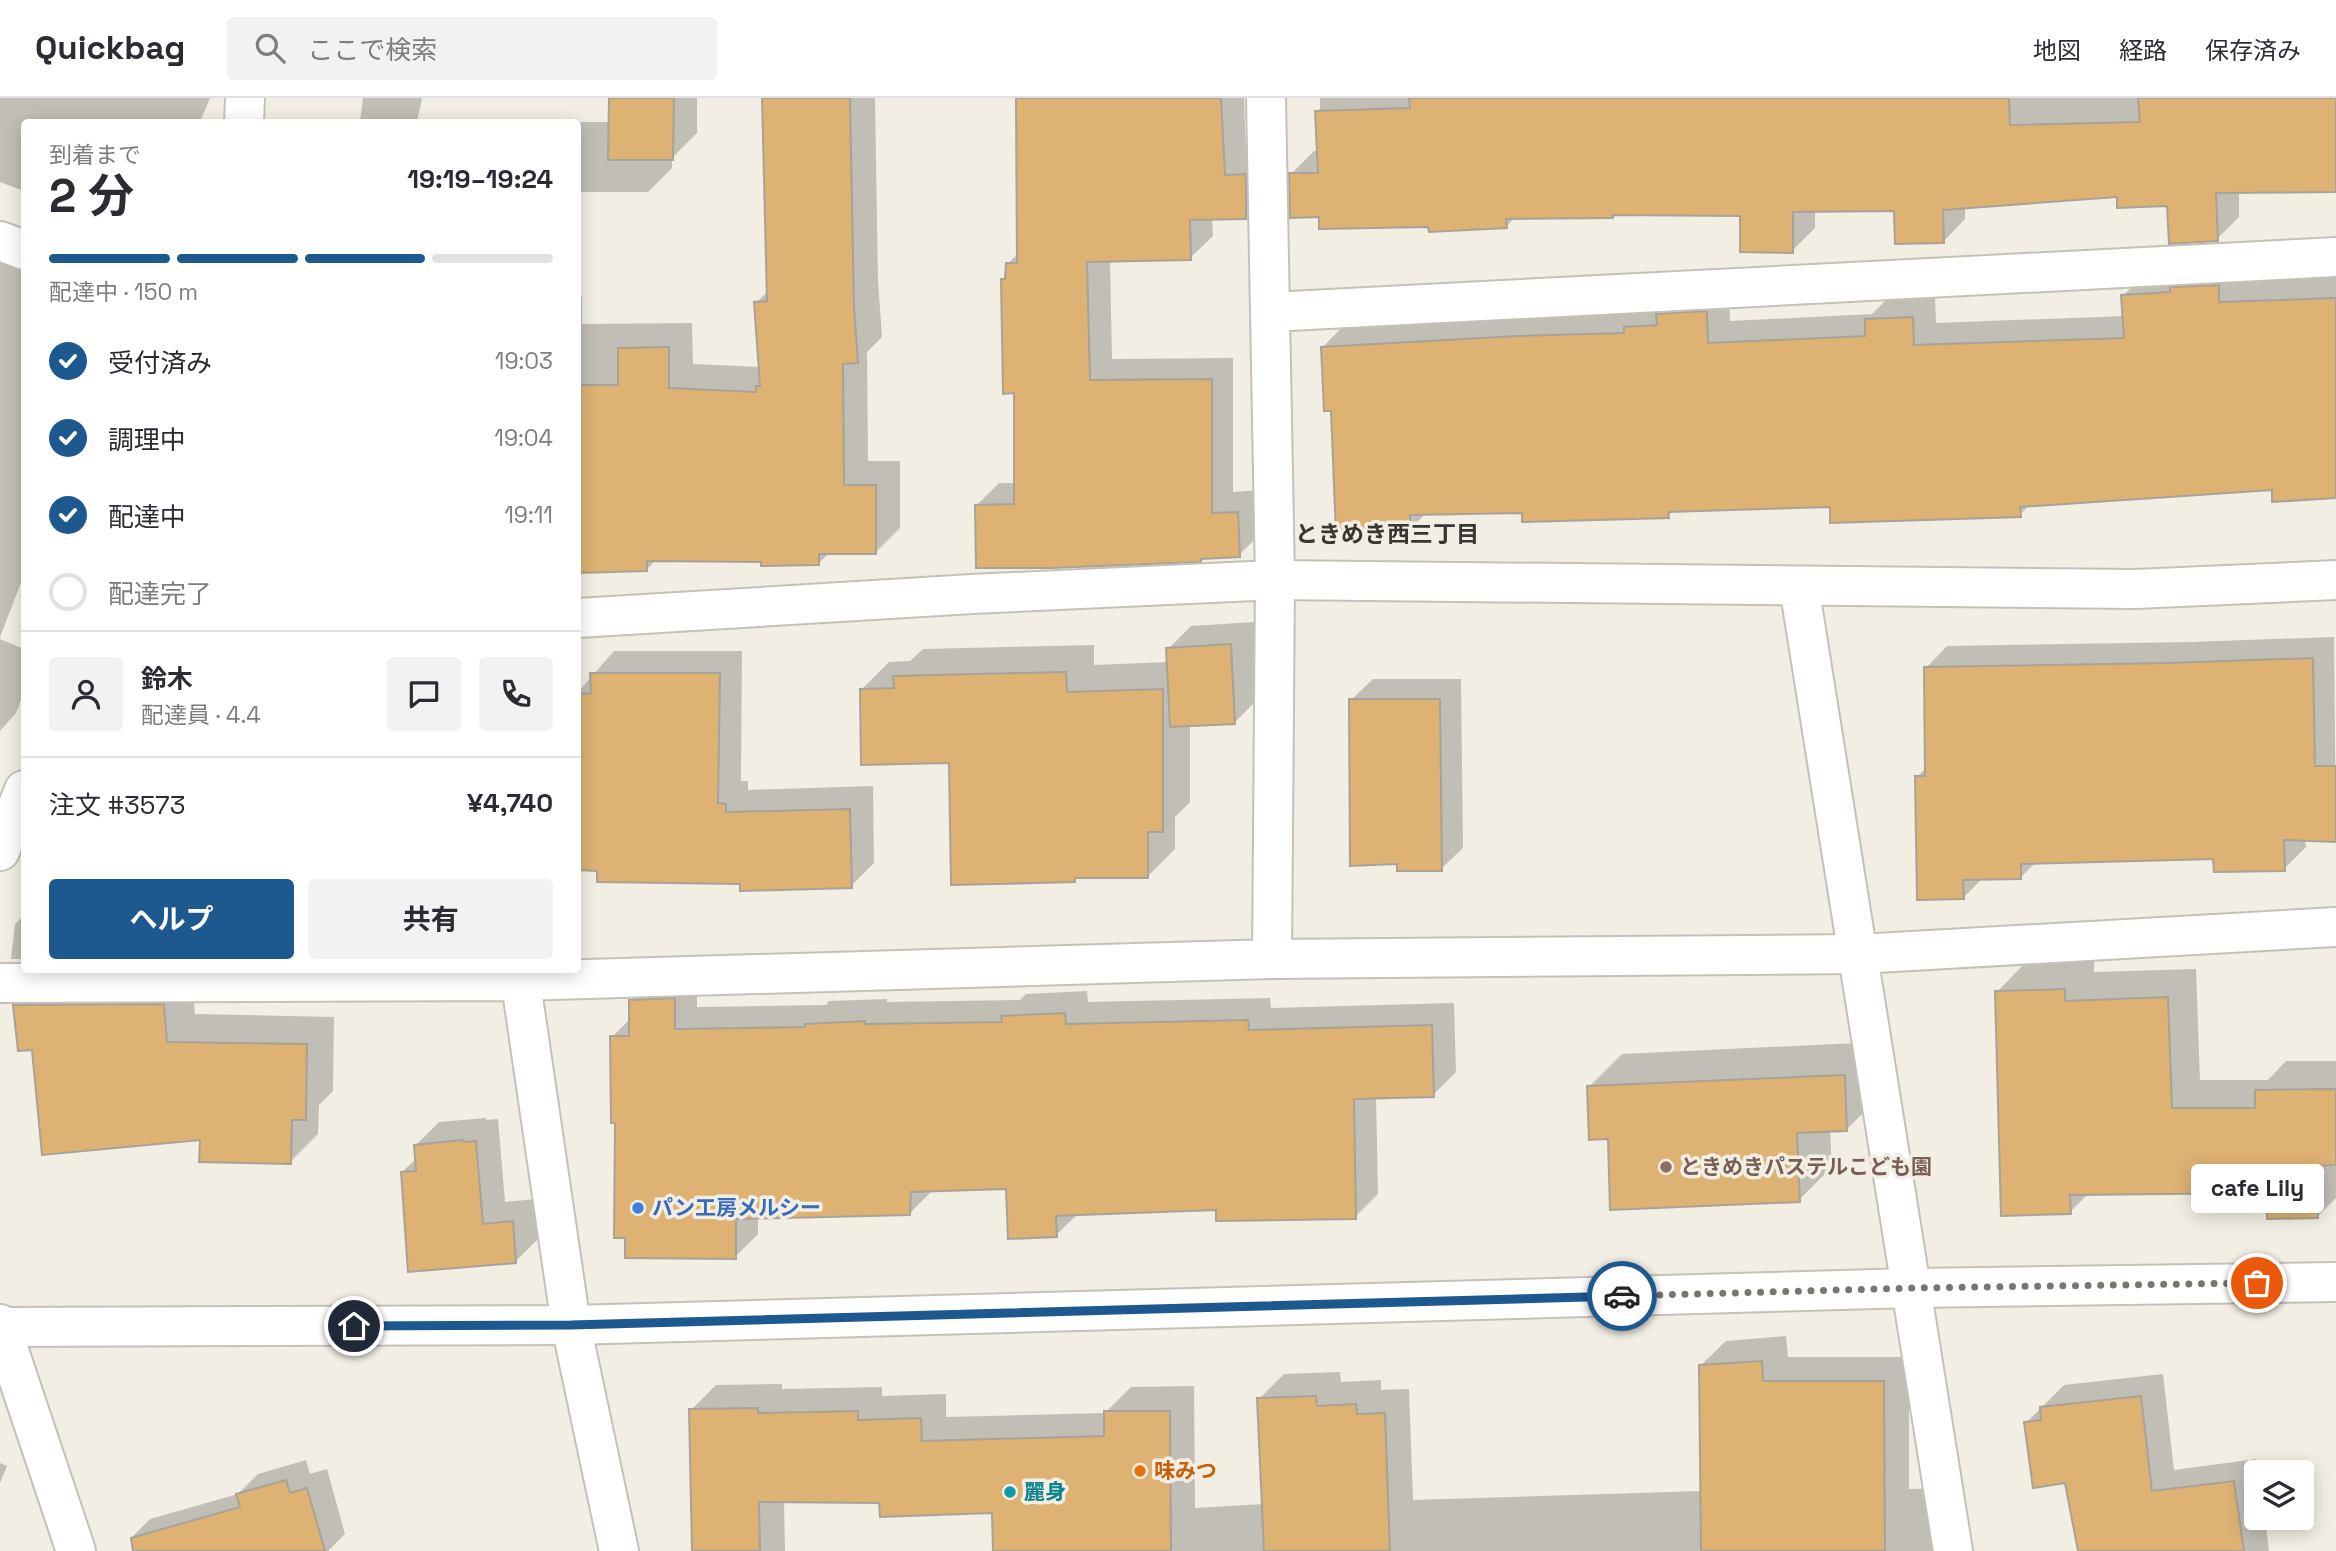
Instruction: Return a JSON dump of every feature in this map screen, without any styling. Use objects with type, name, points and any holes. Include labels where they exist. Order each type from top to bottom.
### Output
[{"type":"street","points":[[244,119],[245,98]]},
{"type":"street","points":[[1266,98],[1275,580],[1272,959]]},
{"type":"street","points":[[0,241],[21,249]]},
{"type":"street","points":[[1270,312],[2336,257]]},
{"type":"street","points":[[581,618],[972,594],[1275,580],[2136,589],[2336,580]]},
{"type":"street","points":[[1799,586],[1953,1551]]},
{"type":"street","points":[[0,851],[21,798]]},
{"type":"street","points":[[0,983],[1272,959],[1859,954],[2336,927]]},
{"type":"street","points":[[519,975],[571,1325],[619,1551]]},
{"type":"street","points":[[76,1551],[0,1326],[571,1325],[1913,1288],[2336,1282]]},
{"type":"building","points":[[609,98],[674,98],[673,160],[608,160]]},
{"type":"building","points":[[762,98],[850,98],[854,307],[858,363],[843,364],[844,485],[876,485],[876,554],[819,554],[819,565],[761,566],[761,562],[647,561],[647,571],[581,573],[581,385],[618,385],[618,348],[669,347],[669,388],[756,392],[756,386],[760,386],[754,302],[767,301]]},
{"type":"building","points":[[1016,98],[1221,98],[1225,175],[1246,174],[1246,219],[1190,220],[1191,260],[1087,262],[1090,380],[1212,379],[1212,513],[1238,512],[1240,557],[1201,559],[1201,562],[976,568],[975,505],[1014,504],[1014,393],[1003,394],[1001,279],[1005,279],[1006,263],[1017,263]]},
{"type":"building","points":[[1409,98],[2009,98],[2010,125],[2140,122],[2138,98],[2336,98],[2336,192],[2216,193],[2218,241],[2169,244],[2167,206],[2117,208],[2117,197],[1943,210],[1944,243],[1895,244],[1894,211],[1793,212],[1793,253],[1740,252],[1740,216],[1613,215],[1613,218],[1506,219],[1507,228],[1429,232],[1428,227],[1319,229],[1319,217],[1290,218],[1289,173],[1318,173],[1315,111],[1410,108]]},
{"type":"building","points":[[2219,285],[2219,302],[2336,298],[2336,498],[2272,502],[2272,490],[2020,507],[2021,517],[1830,523],[1830,507],[1668,512],[1669,518],[1522,522],[1522,513],[1410,515],[1410,531],[1336,535],[1331,411],[1324,411],[1321,347],[1624,333],[1624,327],[1657,325],[1656,314],[1707,311],[1708,343],[1865,336],[1865,319],[1913,317],[1914,345],[2124,338],[2121,295],[2170,292],[2170,287]]},
{"type":"building","points":[[1231,644],[1235,724],[1170,727],[1166,648]]},
{"type":"building","points":[[2313,658],[2315,766],[2336,766],[2336,842],[2284,840],[2285,871],[2214,872],[2213,859],[2021,864],[2021,879],[1963,880],[1964,899],[1917,900],[1915,776],[1925,776],[1924,667]]},
{"type":"building","points":[[1066,672],[1067,692],[1163,689],[1163,832],[1148,832],[1148,878],[1075,878],[1075,882],[951,885],[949,763],[861,765],[860,689],[894,688],[893,676]]},
{"type":"building","points":[[590,673],[720,673],[718,803],[726,804],[726,812],[850,809],[852,888],[740,891],[740,884],[597,882],[597,871],[581,870],[581,694],[591,693]]},
{"type":"building","points":[[1349,699],[1440,699],[1442,871],[1397,871],[1397,864],[1350,866]]},
{"type":"building","points":[[2065,989],[2065,1001],[2168,997],[2172,1108],[2255,1108],[2255,1090],[2336,1089],[2336,1165],[2317,1166],[2318,1218],[2267,1219],[2267,1193],[2070,1195],[2071,1214],[2001,1216],[1995,991]]},
{"type":"building","points":[[675,998],[675,1029],[805,1027],[805,1024],[865,1021],[865,1024],[1002,1022],[1001,1016],[1065,1013],[1066,1024],[1248,1020],[1249,1030],[1432,1025],[1434,1097],[1354,1099],[1356,1219],[1216,1221],[1216,1210],[1056,1216],[1057,1237],[1008,1239],[1006,1189],[911,1192],[910,1215],[736,1219],[736,1259],[625,1258],[625,1238],[614,1238],[615,1123],[611,1123],[610,1036],[629,1036],[629,1000]]},
{"type":"building","points":[[164,1004],[167,1042],[307,1044],[306,1120],[292,1120],[291,1164],[199,1162],[200,1140],[42,1155],[32,1050],[18,1051],[13,1005]]},
{"type":"building","points":[[1845,1075],[1847,1131],[1797,1133],[1800,1202],[1610,1210],[1608,1139],[1589,1140],[1587,1086]]},
{"type":"building","points":[[476,1141],[483,1224],[513,1221],[516,1263],[408,1272],[401,1172],[416,1171],[414,1145]]},
{"type":"building","points":[[1762,1361],[1763,1381],[1884,1381],[1885,1551],[1701,1551],[1699,1365]]},
{"type":"building","points":[[1316,1396],[1317,1406],[1356,1404],[1357,1414],[1385,1413],[1390,1551],[1264,1551],[1257,1398]]},
{"type":"building","points":[[2141,1396],[2152,1491],[2234,1481],[2244,1551],[2078,1551],[2065,1483],[2033,1488],[2024,1422],[2041,1420],[2040,1407]]},
{"type":"building","points":[[758,1408],[758,1413],[858,1411],[858,1420],[921,1418],[922,1441],[1104,1436],[1104,1411],[1170,1411],[1171,1551],[993,1551],[992,1513],[880,1517],[879,1503],[759,1502],[760,1551],[692,1551],[689,1409]]},
{"type":"building","points":[[286,1480],[290,1493],[307,1488],[325,1551],[133,1551],[131,1538],[240,1507],[236,1494]]},
{"type":"way so far","points":[[1622,1296],[2257,1283]]},
{"type":"place","name":"ときめきパステルこども園","points":[[1666,1167]]},
{"type":"place","name":"パン工房メルシー","points":[[638,1208]]},
{"type":"place","name":"cafe Lily","points":[[2257,1283]]},
{"type":"place","name":"味みつ","points":[[1140,1471]]},
{"type":"place","name":"麗身","points":[[1010,1492]]},
{"type":"district","name":"ときめき西三丁目","points":[[1387,534]]},
{"type":"route","points":[[354,1326],[571,1325],[1622,1296]]}]
